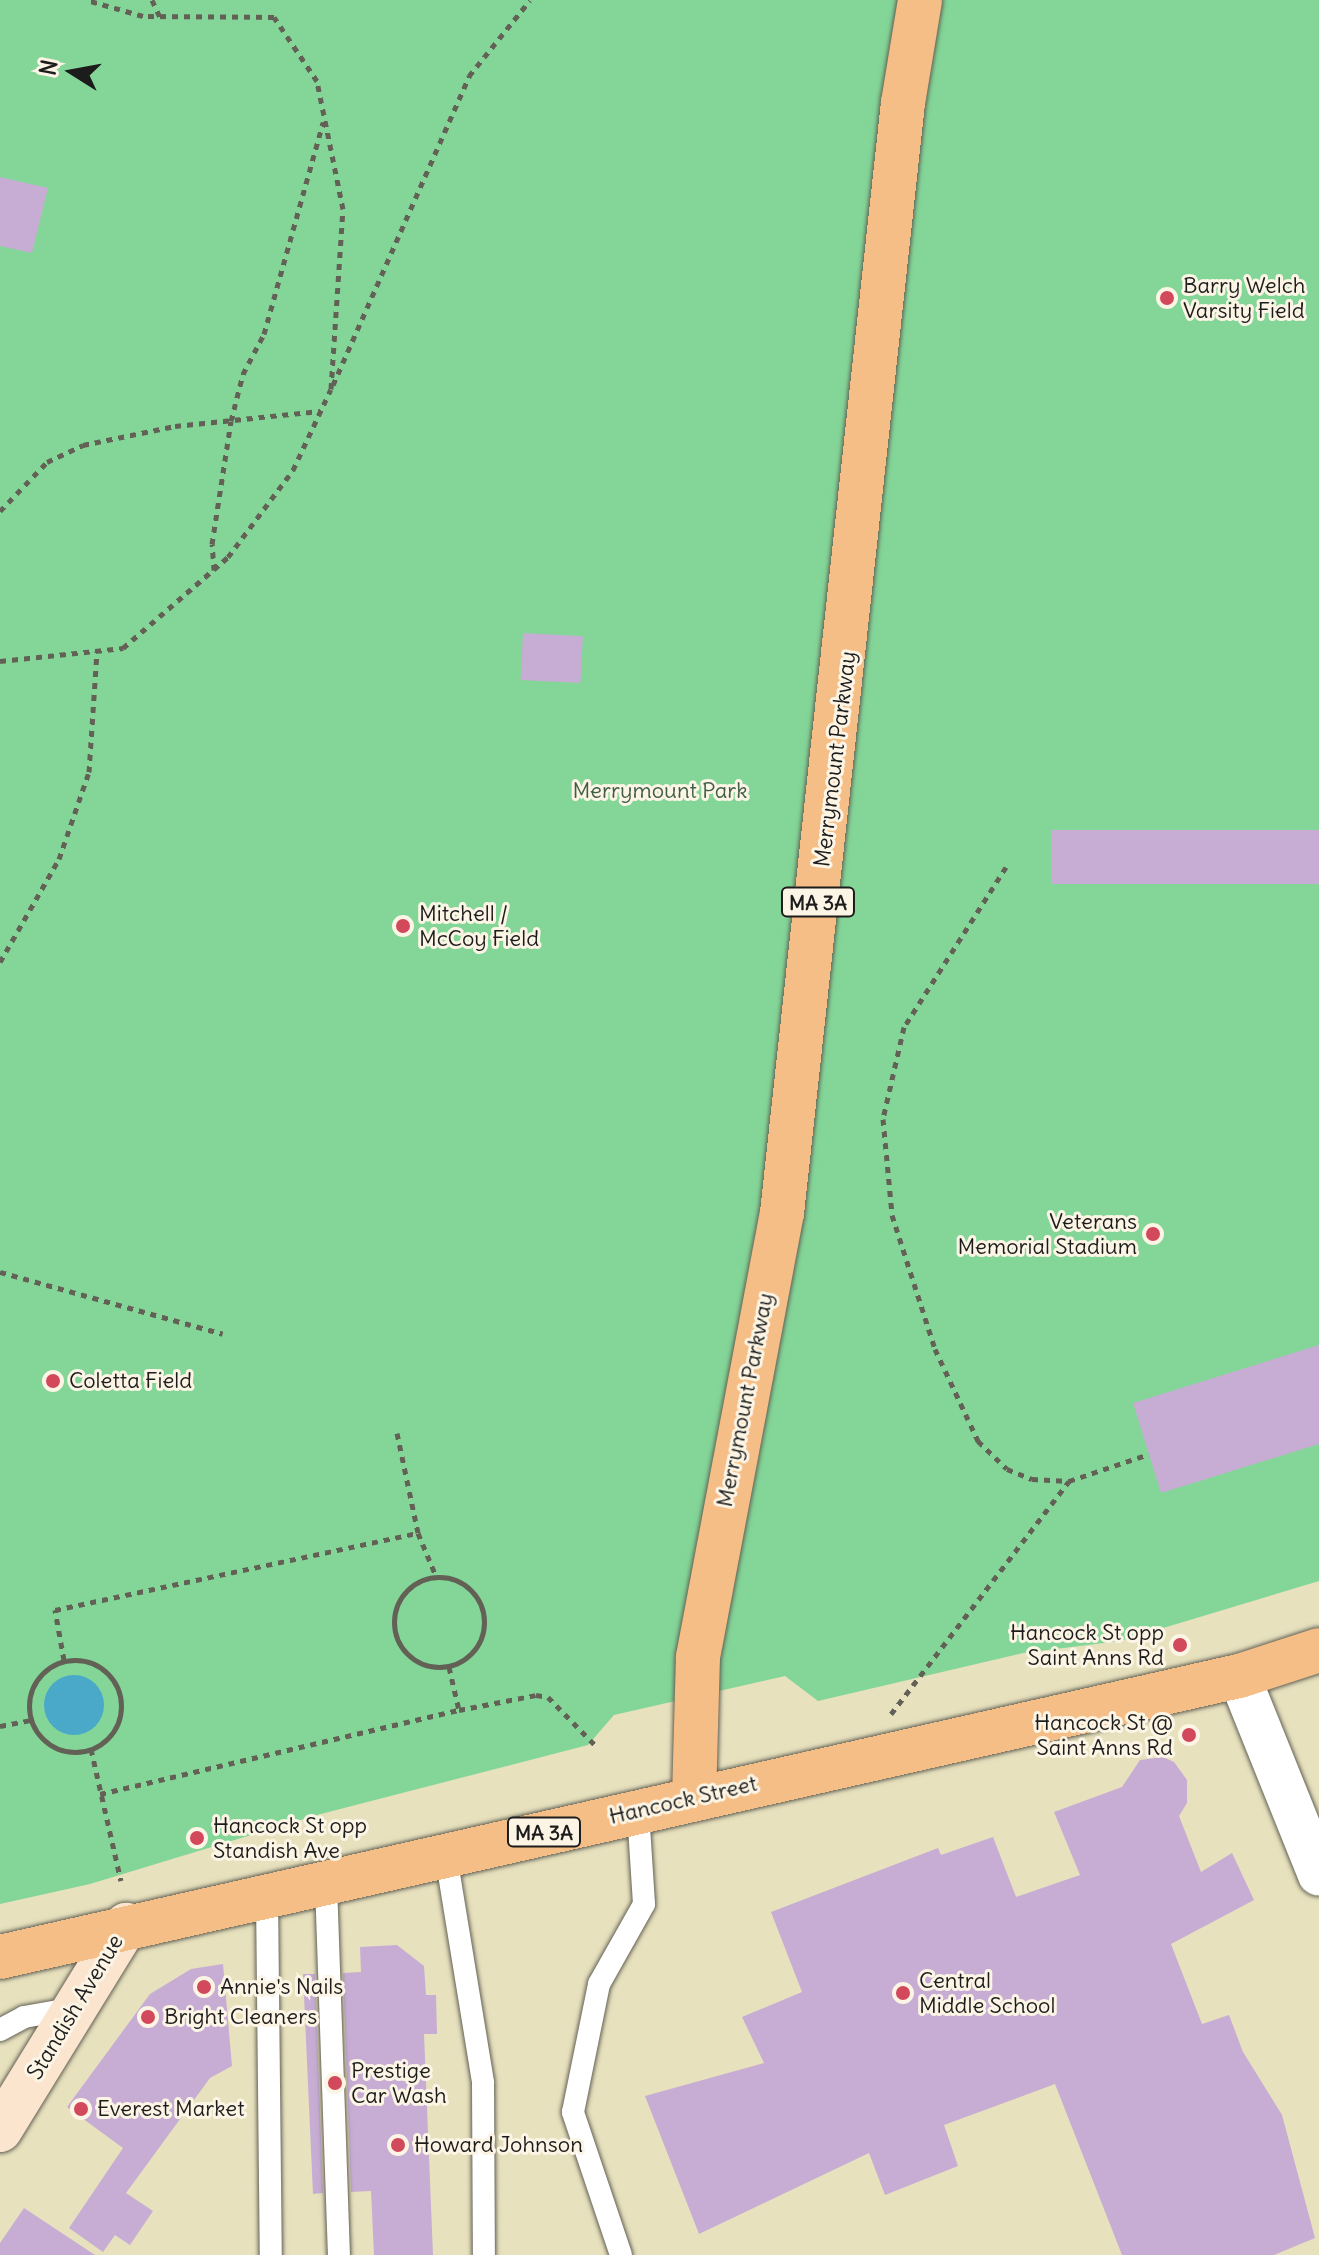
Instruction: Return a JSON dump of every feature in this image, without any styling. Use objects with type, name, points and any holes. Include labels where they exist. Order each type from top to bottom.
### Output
[{"type":"main road","name":"Merrymount Parkway","points":[[694,1799],[698,1657],[784,1197],[903,103],[920,0]]},
{"type":"main road","name":"Hancock Street","points":[[0,1957],[126,1925],[326,1884],[857,1760],[1239,1676],[1319,1650]]},
{"type":"street","points":[[1239,1676],[1319,1875]]},
{"type":"street","name":"Standish Avenue","points":[[0,2130],[126,1925]]},
{"type":"lane","points":[[621,2255],[573,2112],[599,1984],[644,1904],[638,1811]]},
{"type":"lane","points":[[446,1856],[483,2083],[484,2255]]},
{"type":"lane","points":[[326,1884],[339,2255]]},
{"type":"lane","points":[[267,1895],[271,2255]]},
{"type":"lane","points":[[0,2030],[24,2017],[75,2008]]},
{"type":"path","points":[[87,0],[160,17],[274,17],[317,81],[343,209],[331,389]]},
{"type":"path","points":[[152,0],[160,17]]},
{"type":"path","points":[[0,661],[123,648],[214,570],[293,470],[469,76],[530,0]]},
{"type":"path","points":[[214,570],[212,544],[231,421],[243,374],[264,334],[325,118]]},
{"type":"path","points":[[0,511],[47,462],[83,445],[175,426],[321,411]]},
{"type":"path","points":[[0,962],[59,859],[89,772],[97,651]]},
{"type":"path","points":[[1006,867],[904,1027],[883,1119],[885,1174],[892,1215],[935,1349],[978,1441],[1007,1469],[1032,1479],[1069,1481],[1149,1454]]},
{"type":"path","points":[[0,1272],[223,1334]]},
{"type":"path","points":[[397,1433],[418,1533],[436,1576]]},
{"type":"path","points":[[857,1760],[1069,1481]]},
{"type":"path","points":[[64,1660],[55,1610],[418,1533]]},
{"type":"path","points":[[436,1576],[462,1582],[473,1591],[484,1616],[481,1642],[462,1662],[449,1667],[434,1667],[408,1655],[394,1628],[395,1614],[409,1588],[436,1576]]},
{"type":"path","points":[[64,1660],[95,1664],[116,1685],[120,1716],[114,1730],[91,1749],[61,1750],[37,1733],[31,1719],[32,1689],[39,1676],[64,1660]]},
{"type":"path","points":[[449,1667],[459,1710]]},
{"type":"path","points":[[100,1794],[459,1710],[536,1695],[548,1697],[597,1747]]},
{"type":"path","points":[[0,1726],[31,1719]]},
{"type":"path","points":[[91,1749],[121,1881]]},
{"type":"green space","name":"Merrymount Park","points":[[0,0],[1319,0],[1319,1581],[1120,1641],[1023,1653],[818,1701],[785,1676],[614,1715],[588,1745],[317,1815],[90,1884],[0,1904]]},
{"type":"water","points":[[74,1675],[86,1677],[95,1684],[102,1693],[102,1717],[95,1726],[86,1733],[74,1735],[62,1733],[53,1726],[46,1717],[44,1705],[46,1693],[53,1684],[62,1677]]},
{"type":"building","points":[[0,177],[48,188],[32,253],[0,246]]},
{"type":"building","points":[[523,633],[583,636],[580,683],[521,680]]},
{"type":"building","points":[[1051,830],[1319,830],[1319,884],[1051,884]]},
{"type":"building","points":[[1319,1345],[1319,1444],[1161,1493],[1133,1403]]},
{"type":"building","points":[[1163,1757],[1174,1762],[1187,1780],[1187,1803],[1179,1816],[1201,1872],[1232,1853],[1254,1900],[1171,1944],[1202,2024],[1229,2015],[1243,2052],[1282,2115],[1315,2238],[1274,2255],[1122,2255],[1055,2084],[944,2125],[958,2166],[885,2195],[869,2153],[699,2234],[645,2096],[764,2063],[742,2017],[802,1992],[771,1912],[938,1848],[941,1855],[993,1837],[1016,1897],[1080,1875],[1054,1812],[1122,1787],[1140,1760]]},
{"type":"building","name":"Howard Johnson","points":[[397,1945],[424,1966],[426,1995],[436,1995],[437,2034],[424,2034],[433,2255],[374,2255],[371,2191],[351,2192],[343,1973],[361,1972],[360,1947]]},
{"type":"building","points":[[223,1964],[232,2066],[210,2078],[126,2193],[153,2211],[130,2245],[115,2235],[103,2252],[69,2228],[123,2148],[67,2107],[150,1994],[191,1969]]},
{"type":"building","points":[[303,1974],[315,1974],[323,2193],[313,2194]]},
{"type":"building","points":[[24,2208],[95,2255],[0,2255],[0,2243]]},
{"type":"place","name":"Barry Welch Varsity Field","points":[[1167,298]]},
{"type":"place","name":"Mitchell / McCoy Field","points":[[403,926]]},
{"type":"place","name":"Veterans Memorial Stadium","points":[[1153,1234]]},
{"type":"place","name":"Coletta Field","points":[[53,1381]]},
{"type":"place","name":"Hancock St opp Saint Anns Rd","points":[[1180,1645]]},
{"type":"place","name":"Hancock St @ Saint Anns Rd","points":[[1189,1735]]},
{"type":"place","name":"Hancock St opp Standish Ave","points":[[197,1838]]},
{"type":"place","name":"Annie's Nails","points":[[204,1987]]},
{"type":"place","name":"Central Middle School","points":[[903,1993]]},
{"type":"place","name":"Bright Cleaners","points":[[148,2017]]},
{"type":"place","name":"Prestige Car Wash","points":[[335,2083]]},
{"type":"place","name":"Everest Market","points":[[81,2109]]},
{"type":"place","name":"Howard Johnson","points":[[398,2145]]}]
